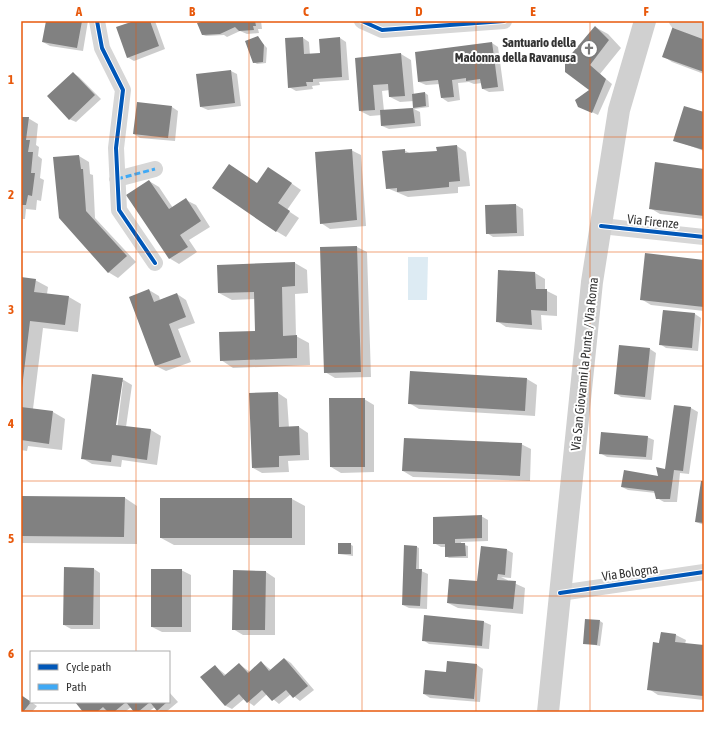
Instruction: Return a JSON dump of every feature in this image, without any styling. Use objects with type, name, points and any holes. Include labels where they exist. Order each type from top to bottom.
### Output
[{"type":"main road","name":"Via San Giovanni la Punta / Via Roma","points":[[548,712],[592,290],[619,110],[645,21]]},
{"type":"street","points":[[97,21],[102,48],[123,90],[116,148],[118,210],[155,264]]},
{"type":"street","points":[[362,21],[382,30],[501,21]]},
{"type":"street","points":[[677,21],[704,31]]},
{"type":"street","points":[[117,180],[155,169]]},
{"type":"street","name":"Via Firenze","points":[[601,226],[704,236]]},
{"type":"street","name":"Via Bologna","points":[[560,593],[704,572]]},
{"type":"shaded area","points":[[408,257],[428,257],[427,300],[408,300]]},
{"type":"building","points":[[46,21],[82,21],[77,48],[42,42]]},
{"type":"building","points":[[134,21],[150,21],[159,46],[127,58],[116,27]]},
{"type":"building","points":[[205,21],[255,21],[256,26],[253,26],[254,30],[239,31],[235,27],[220,34],[202,35],[197,23]]},
{"type":"building","points":[[595,26],[609,40],[590,65],[606,79],[592,113],[578,107],[575,100],[589,90],[565,72],[565,64],[568,58]]},
{"type":"building","points":[[673,26],[704,37],[704,72],[662,57]]},
{"type":"building","points":[[258,36],[264,45],[263,62],[253,63],[245,41]]},
{"type":"building","points":[[303,37],[304,54],[320,53],[319,39],[340,37],[342,77],[313,79],[313,82],[306,82],[307,86],[288,88],[285,38]]},
{"type":"building","points":[[492,42],[498,87],[482,89],[480,79],[466,81],[466,78],[452,80],[454,97],[441,98],[438,80],[418,82],[415,52]]},
{"type":"building","points":[[401,53],[405,96],[389,97],[388,84],[373,85],[375,110],[359,111],[355,58]]},
{"type":"building","points":[[231,70],[235,103],[200,107],[196,74]]},
{"type":"building","points":[[73,72],[95,95],[69,120],[47,96]]},
{"type":"building","points":[[425,92],[426,106],[413,108],[412,94]]},
{"type":"building","points":[[137,102],[172,106],[168,138],[133,134]]},
{"type":"building","points":[[684,106],[704,112],[704,150],[673,141]]},
{"type":"building","points":[[413,108],[415,123],[381,126],[380,110]]},
{"type":"building","points":[[21,117],[29,117],[26,140],[30,140],[28,152],[33,152],[31,173],[35,173],[32,196],[28,195],[26,205],[21,205]]},
{"type":"building","points":[[457,145],[460,181],[449,182],[449,187],[397,192],[397,188],[386,189],[382,151],[405,149],[405,153],[437,151],[436,147]]},
{"type":"building","points":[[352,149],[357,220],[320,224],[315,152]]},
{"type":"building","points":[[79,155],[81,169],[83,169],[86,211],[127,256],[108,273],[59,218],[53,157]]},
{"type":"building","points":[[655,162],[704,169],[704,216],[649,209]]},
{"type":"building","points":[[229,164],[257,183],[268,167],[292,183],[278,203],[290,211],[276,232],[212,188]]},
{"type":"building","points":[[149,180],[169,209],[186,198],[201,221],[180,235],[188,247],[169,259],[126,195]]},
{"type":"building","points":[[516,204],[517,233],[486,234],[485,205]]},
{"type":"building","points":[[357,246],[361,372],[324,373],[320,247]]},
{"type":"building","points":[[645,253],[704,260],[704,307],[640,300]]},
{"type":"building","points":[[295,262],[295,286],[282,287],[283,336],[297,335],[297,358],[220,361],[219,332],[255,331],[254,292],[218,293],[217,265]]},
{"type":"building","points":[[498,270],[535,272],[536,289],[547,289],[547,311],[531,310],[532,325],[496,322]]},
{"type":"building","points":[[21,277],[36,279],[34,292],[69,296],[65,325],[30,321],[22,388]]},
{"type":"building","points":[[149,289],[154,302],[177,293],[186,317],[169,324],[181,357],[155,366],[129,297]]},
{"type":"building","points":[[663,310],[695,313],[692,348],[659,345]]},
{"type":"building","points":[[619,345],[650,348],[645,397],[614,394]]},
{"type":"building","points":[[410,371],[527,378],[525,411],[408,404]]},
{"type":"building","points":[[92,374],[123,378],[116,425],[151,429],[147,460],[112,455],[111,462],[81,459]]},
{"type":"building","points":[[278,392],[279,427],[299,426],[300,455],[279,456],[279,467],[252,468],[249,393]]},
{"type":"building","points":[[329,398],[365,398],[365,467],[330,467]]},
{"type":"building","points":[[674,405],[691,407],[683,471],[674,470],[670,499],[656,499],[654,491],[621,487],[624,470],[658,476],[656,467],[665,469]]},
{"type":"building","points":[[21,407],[53,411],[49,444],[21,440]]},
{"type":"building","points":[[601,432],[648,436],[646,457],[599,454]]},
{"type":"building","points":[[404,438],[522,443],[520,476],[402,471]]},
{"type":"building","points":[[701,481],[704,481],[704,523],[695,522]]},
{"type":"building","points":[[21,496],[125,497],[124,537],[21,536]]},
{"type":"building","points":[[160,498],[292,498],[292,538],[160,538]]},
{"type":"building","points":[[482,515],[482,538],[455,539],[455,543],[465,543],[466,556],[445,557],[445,544],[433,544],[433,517]]},
{"type":"building","points":[[338,543],[351,543],[351,554],[338,554]]},
{"type":"building","points":[[404,545],[417,546],[416,569],[422,569],[420,606],[402,605]]},
{"type":"building","points":[[481,546],[507,549],[505,575],[498,574],[497,580],[516,581],[513,609],[447,603],[449,579],[477,581]]},
{"type":"building","points":[[64,567],[94,568],[93,625],[63,625]]},
{"type":"building","points":[[151,569],[182,569],[182,627],[151,627]]},
{"type":"building","points":[[233,570],[266,571],[265,630],[232,630]]},
{"type":"building","points":[[424,615],[484,621],[482,646],[422,641]]},
{"type":"building","points":[[585,619],[600,620],[597,645],[583,644]]},
{"type":"building","points":[[661,632],[676,634],[675,642],[704,645],[703,696],[647,690],[653,642],[659,643]]},
{"type":"building","points":[[284,658],[308,686],[293,698],[286,690],[272,701],[262,690],[247,703],[239,694],[225,706],[200,677],[215,665],[224,676],[239,663],[248,673],[261,661],[269,671]]},
{"type":"building","points":[[447,661],[477,664],[474,699],[423,694],[425,670],[446,672]]},
{"type":"building","points":[[21,695],[30,703],[23,712],[21,712]]},
{"type":"building","points":[[76,703],[125,703],[114,712],[108,712],[103,707],[97,712],[83,712]]},
{"type":"building","points":[[127,703],[149,703],[138,712],[134,712]]},
{"type":"building","points":[[151,703],[166,703],[157,711]]},
{"type":"marked path","points":[[117,179],[155,169]]},
{"type":"cycle path","points":[[97,21],[102,48],[123,90],[116,148],[119,210],[155,263]]},
{"type":"cycle path","points":[[362,21],[382,30],[504,21]]},
{"type":"cycle path","points":[[601,226],[704,237]]},
{"type":"cycle path","points":[[560,593],[704,572]]},
{"type":"place","name":"Santuario della Madonna della Ravanusa","points":[[589,49]]}]
